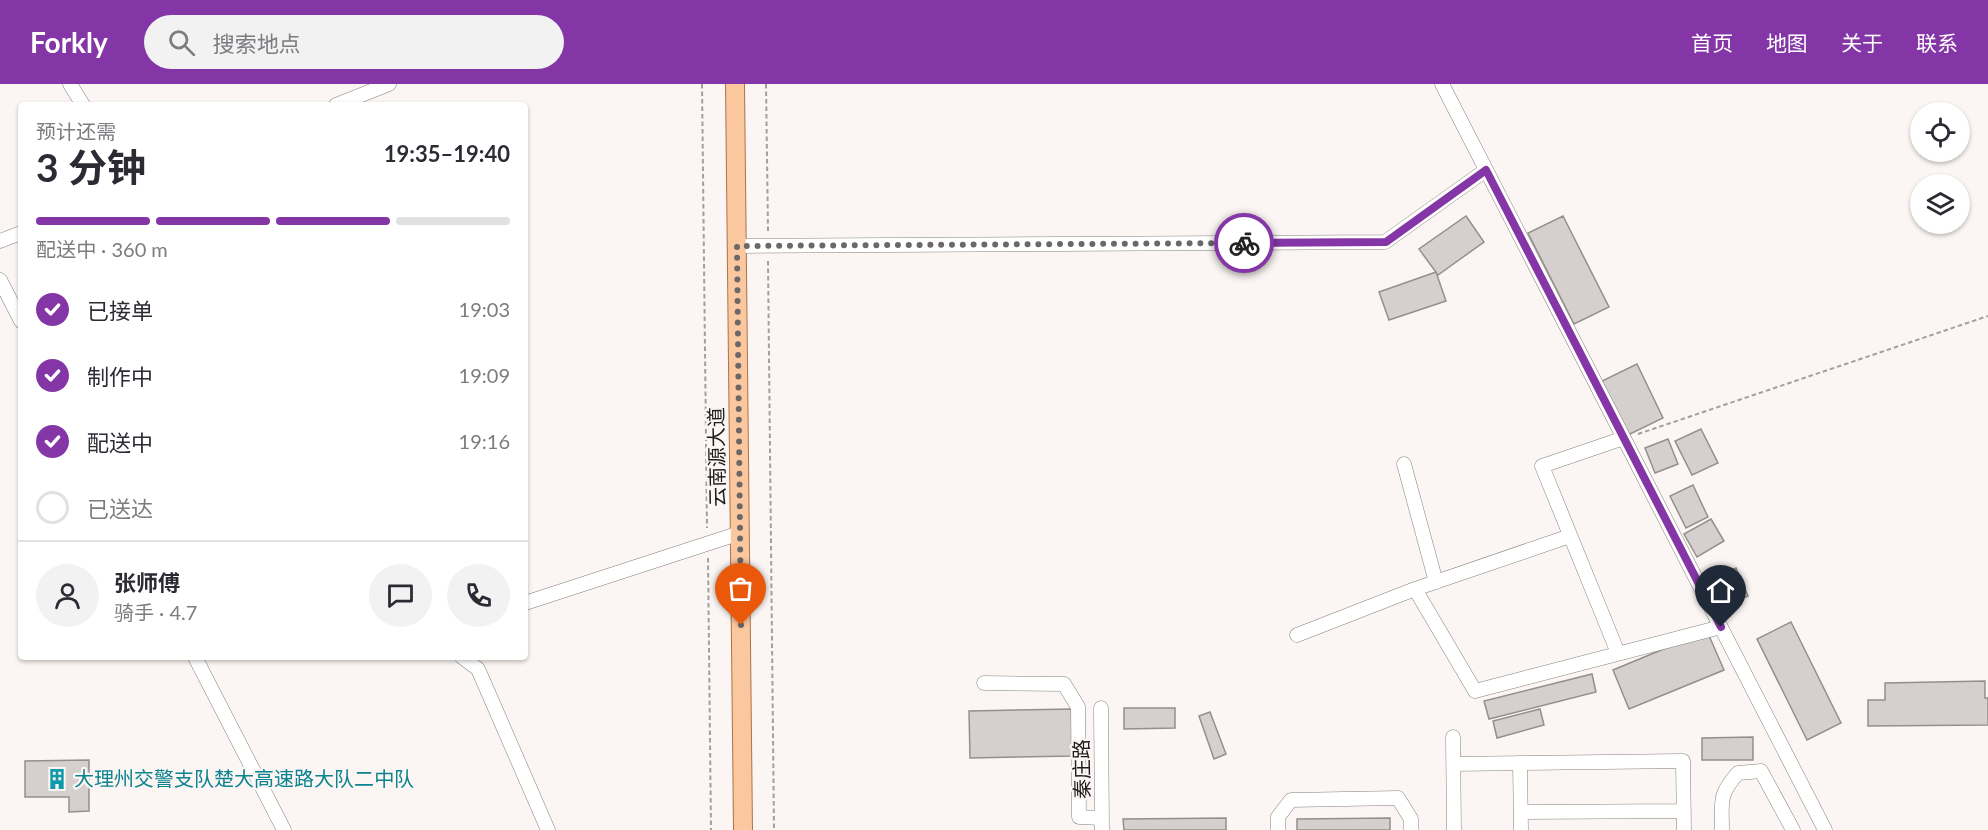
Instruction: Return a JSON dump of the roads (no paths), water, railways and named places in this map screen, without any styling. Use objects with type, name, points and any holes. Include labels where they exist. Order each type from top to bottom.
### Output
[{"type":"main road","name":"云南源大道","points":[[735,84],[743,830]]},
{"type":"street","points":[[70,84],[81,102]]},
{"type":"street","points":[[343,102],[388,84]]},
{"type":"street","points":[[1442,84],[1825,830]]},
{"type":"street","points":[[737,246],[1386,242],[1486,170]]},
{"type":"street","points":[[0,241],[18,234]]},
{"type":"street","points":[[0,280],[18,315]]},
{"type":"street","points":[[1617,653],[1542,466],[1624,438]]},
{"type":"street","points":[[1404,464],[1436,582]]},
{"type":"street","points":[[528,602],[740,533]]},
{"type":"street","points":[[1297,635],[1415,589],[1570,536]]},
{"type":"street","points":[[1415,589],[1475,691],[1721,627]]},
{"type":"street","points":[[197,660],[284,830]]},
{"type":"street","points":[[466,660],[478,669],[548,830]]},
{"type":"street","points":[[984,684],[1064,684],[1078,707],[1078,817],[1102,824]]},
{"type":"street","name":"秦庄路","points":[[1101,708],[1102,824]]},
{"type":"street","points":[[1453,738],[1454,830]]},
{"type":"street","points":[[1454,764],[1683,761],[1684,830]]},
{"type":"street","points":[[1520,763],[1521,830]]},
{"type":"street","points":[[1722,830],[1722,796],[1726,786],[1738,773],[1761,771],[1793,830]]},
{"type":"street","points":[[1278,830],[1278,817],[1291,800],[1398,798],[1411,819],[1412,830]]},
{"type":"street","points":[[1521,812],[1683,811]]},
{"type":"place","name":"大理州交警支队楚大高速路大队二中队","points":[[57,779]]}]
